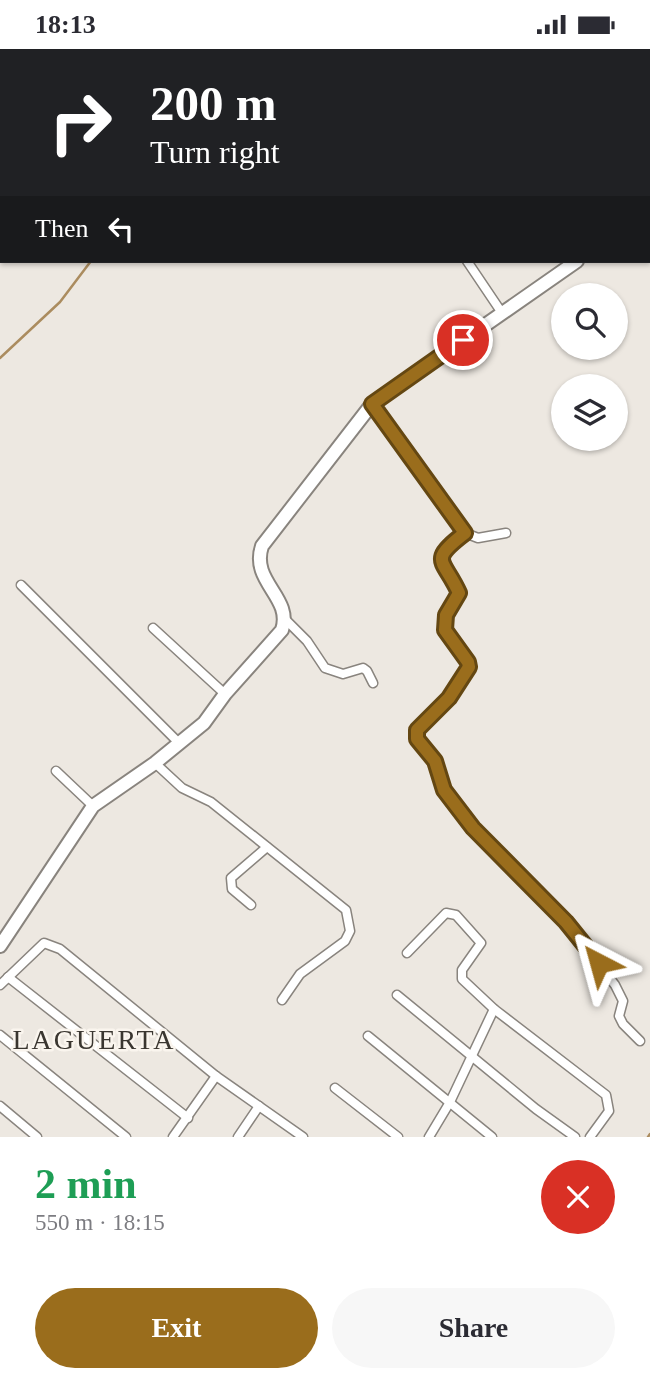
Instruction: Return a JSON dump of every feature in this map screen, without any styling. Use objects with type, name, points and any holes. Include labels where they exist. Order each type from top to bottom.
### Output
[{"type":"street","points":[[468,263],[502,313]]},
{"type":"street","points":[[373,683],[363,667],[343,674],[325,668],[307,641],[286,619],[260,570],[258,559],[262,546],[372,404],[574,263]]},
{"type":"street","points":[[372,404],[465,533],[478,538],[506,533]]},
{"type":"street","points":[[465,533],[447,547],[442,554],[442,563],[459,593],[446,615],[445,630],[469,667],[449,698],[417,730],[417,739],[435,761],[444,790],[473,828],[566,922],[615,985],[623,1001],[619,1016],[640,1041]]},
{"type":"street","points":[[21,585],[178,743]]},
{"type":"street","points":[[0,946],[93,806],[155,763],[204,723],[225,694],[282,630],[286,619]]},
{"type":"street","points":[[153,628],[225,694]]},
{"type":"street","points":[[155,763],[183,788],[211,801],[346,910],[350,931],[345,941],[300,974],[282,1000]]},
{"type":"street","points":[[56,771],[93,806]]},
{"type":"street","points":[[251,905],[232,889],[231,878],[267,847]]},
{"type":"street","points":[[407,953],[446,913],[456,915],[481,943],[462,970],[462,978],[494,1009],[606,1095],[609,1111],[590,1137]]},
{"type":"street","points":[[0,985],[38,947],[50,944],[60,949],[216,1076],[303,1137]]},
{"type":"street","points":[[8,977],[188,1118]]},
{"type":"street","points":[[397,995],[536,1109],[575,1137]]},
{"type":"street","points":[[429,1137],[450,1102],[494,1009]]},
{"type":"street","points":[[0,1035],[126,1137]]},
{"type":"street","points":[[368,1035],[492,1137]]},
{"type":"street","points":[[173,1137],[216,1076]]},
{"type":"street","points":[[335,1088],[398,1137]]},
{"type":"street","points":[[0,1105],[37,1137]]},
{"type":"street","points":[[238,1137],[259,1106]]},
{"type":"waterway","points":[[0,358],[60,302],[89,263]]},
{"type":"district","name":"LAGUERTA","points":[[94,1039]]},
{"type":"route","points":[[463,340],[372,404],[465,533],[442,554],[442,563],[459,593],[443,622],[445,630],[469,667],[449,698],[417,730],[417,739],[435,761],[444,790],[473,828],[566,922],[599,963]]}]
